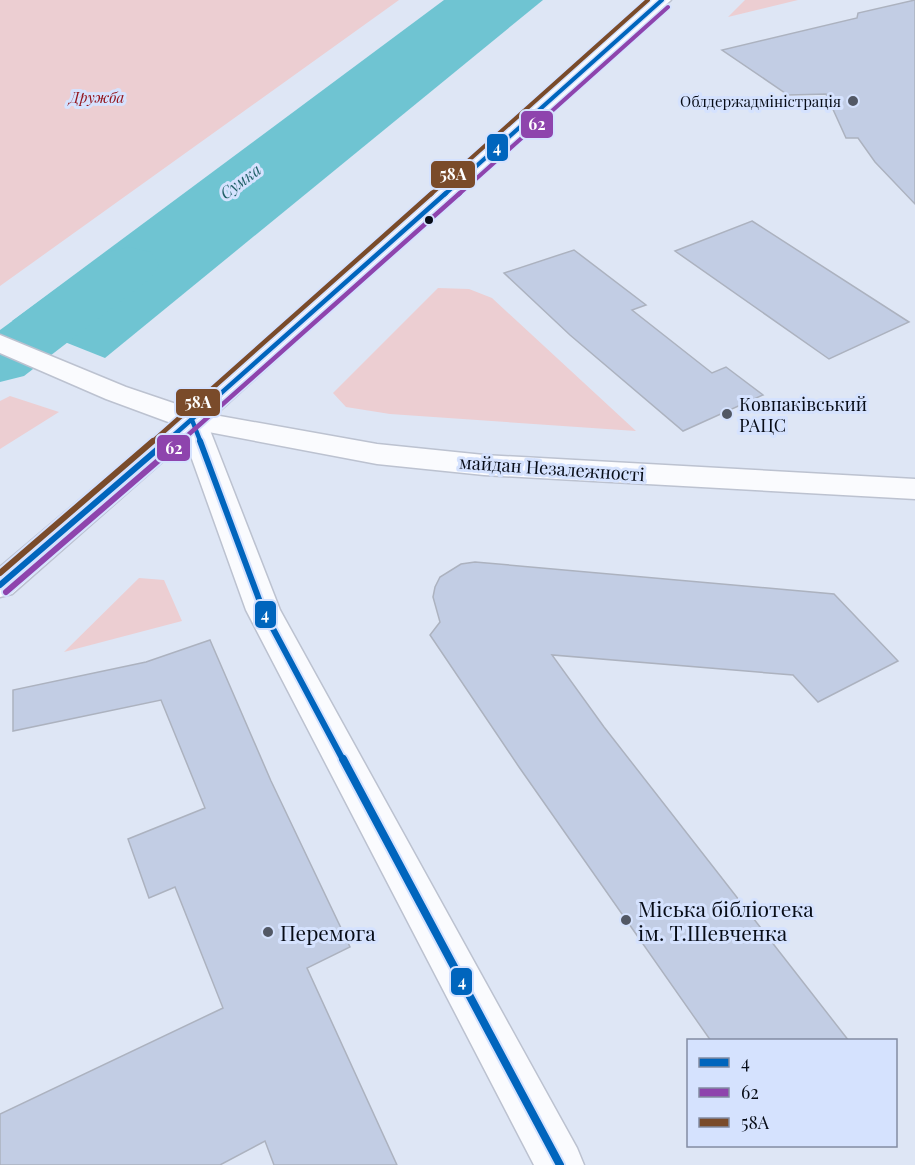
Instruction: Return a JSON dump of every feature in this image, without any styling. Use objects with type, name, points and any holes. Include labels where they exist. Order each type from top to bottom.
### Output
[{"type":"main road","points":[[0,585],[192,420],[662,0]]},
{"type":"main road","name":"майдан Незалежності","points":[[0,343],[116,393],[192,420],[377,454],[484,465],[915,489]]},
{"type":"main road","points":[[192,420],[263,610],[560,1165]]},
{"type":"green space","name":"Дружба","points":[[0,0],[399,0],[0,286]]},
{"type":"green space","points":[[745,0],[798,0],[728,17]]},
{"type":"green space","points":[[438,288],[469,289],[492,298],[636,431],[390,414],[346,407],[333,393]]},
{"type":"green space","points":[[10,396],[59,412],[0,449],[0,401]]},
{"type":"green space","points":[[139,578],[164,580],[182,621],[64,652]]},
{"type":"water","points":[[444,0],[543,0],[105,358],[12,321]]},
{"type":"building","name":"Облдержадміністрація","points":[[915,0],[915,204],[875,162],[858,138],[846,138],[826,94],[788,95],[722,50],[857,18],[858,13]]},
{"type":"building","points":[[752,221],[909,322],[829,359],[675,251]]},
{"type":"building","points":[[574,250],[646,305],[632,310],[712,373],[726,367],[763,395],[683,431],[570,335],[504,273]]},
{"type":"building","points":[[475,562],[834,594],[898,661],[818,702],[793,675],[552,655],[604,727],[847,1039],[710,1039],[519,767],[430,635],[440,622],[433,597],[435,587],[440,577],[461,564]]},
{"type":"building","points":[[210,640],[271,781],[350,947],[307,968],[397,1165],[274,1165],[265,1141],[220,1165],[0,1165],[0,1114],[223,1008],[175,887],[149,898],[128,839],[205,808],[161,700],[13,731],[13,690],[146,662]]},
{"type":"waterway","name":"Сумка","points":[[0,362],[129,265]]},
{"type":"transit line","name":"58А","points":[[0,573],[186,413],[648,0]]},
{"type":"transit line","name":"4","points":[[0,585],[192,420],[662,0]]},
{"type":"transit line","name":"62","points":[[6,592],[198,427],[668,7]]},
{"type":"transit line","name":"4","points":[[192,420],[263,610],[560,1165]]},
{"type":"place","name":"Облдержадміністрація","points":[[853,101]]},
{"type":"place","name":"Ковпаківський РАЦС","points":[[727,414]]},
{"type":"place","name":"Міська бібліотека ім. Т.Шевченка","points":[[626,920]]},
{"type":"place","name":"Перемога","points":[[268,932]]}]
